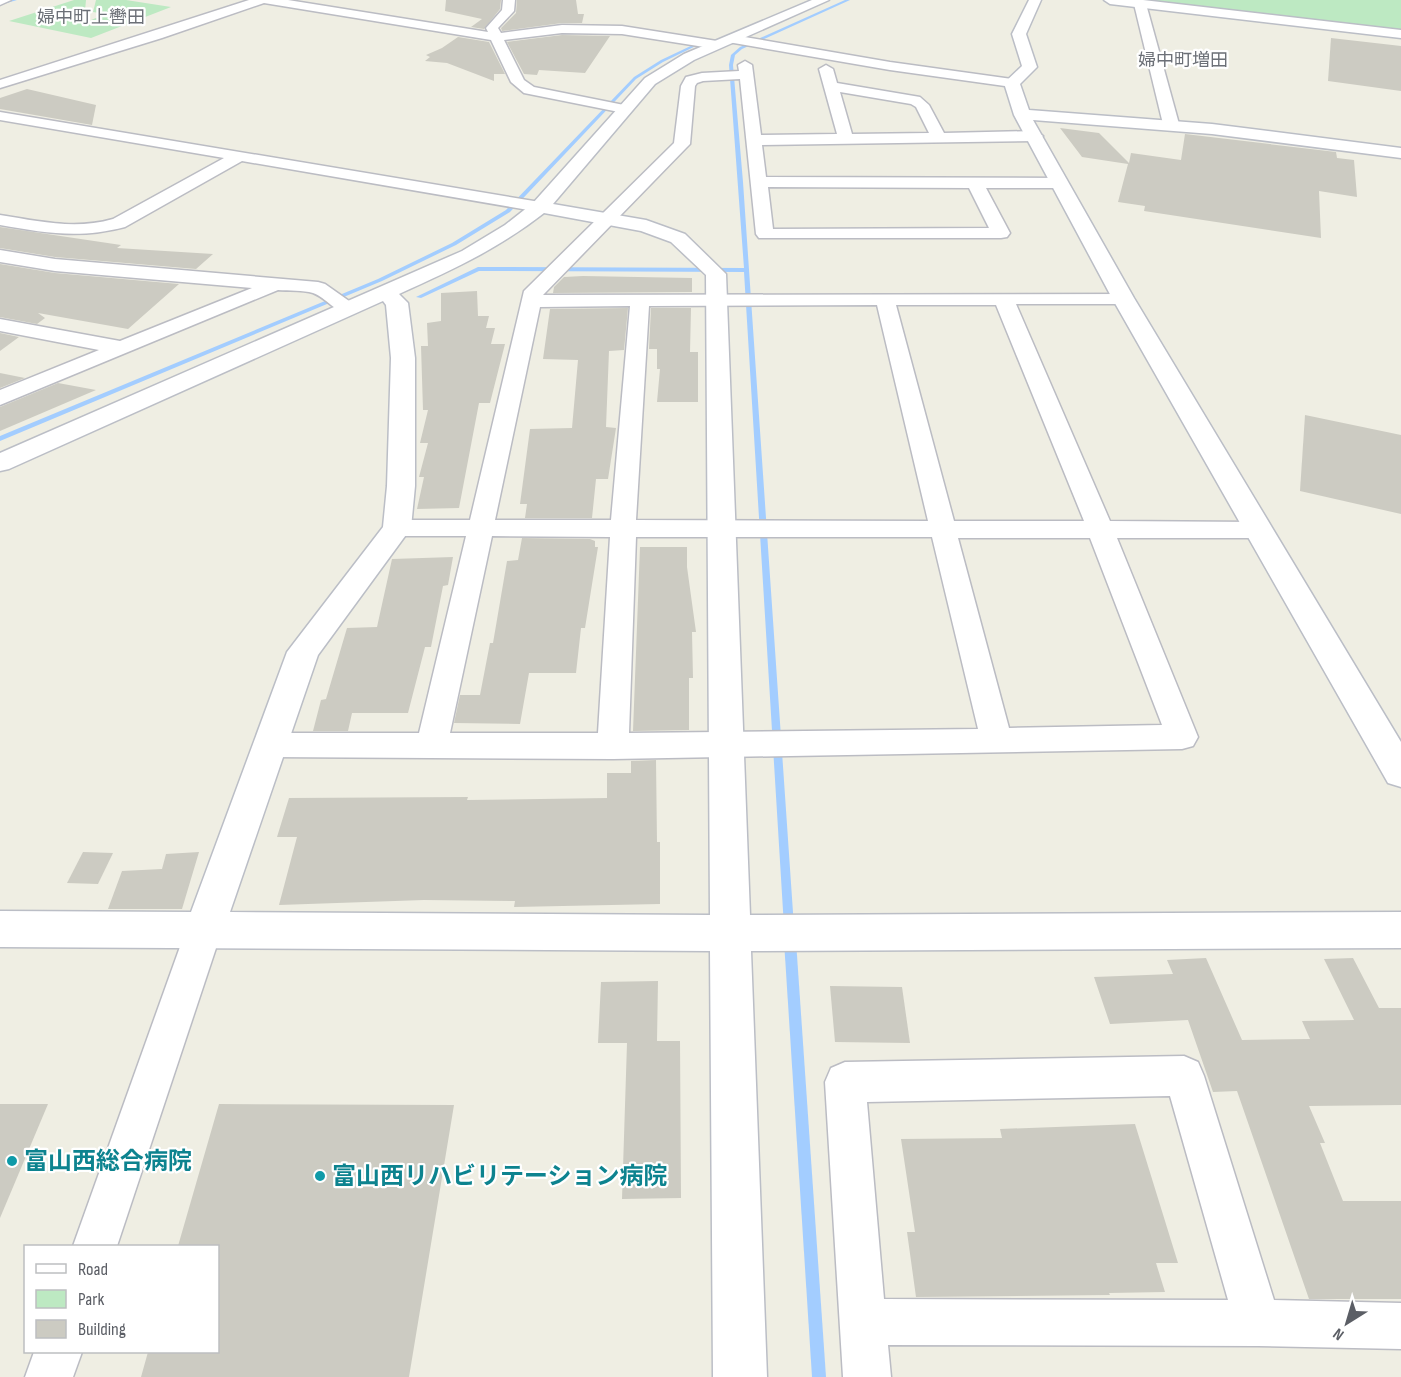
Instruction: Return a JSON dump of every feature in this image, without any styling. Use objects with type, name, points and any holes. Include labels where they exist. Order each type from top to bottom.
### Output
[{"type":"street","points":[[0,2],[5,0]]},
{"type":"street","points":[[0,84],[261,0]]},
{"type":"street","points":[[266,0],[496,37],[562,29],[622,30],[717,45]]},
{"type":"street","points":[[509,0],[508,11],[492,28],[518,82],[529,90],[624,109]]},
{"type":"street","points":[[0,464],[469,255],[512,229],[540,207],[650,81],[689,57],[823,0]]},
{"type":"street","points":[[733,39],[890,66],[1012,82],[1030,67],[1019,34],[1035,0]]},
{"type":"street","points":[[1110,0],[1401,34]]},
{"type":"street","points":[[1140,4],[1171,124]]},
{"type":"street","points":[[822,54],[846,138]]},
{"type":"street","points":[[432,746],[534,291],[682,144],[688,86],[691,80],[746,70],[765,234],[1001,233],[975,183]]},
{"type":"street","points":[[1012,82],[1022,115],[1123,298],[1401,773]]},
{"type":"street","points":[[831,86],[915,100],[922,105],[939,138]]},
{"type":"street","points":[[1022,115],[1171,124],[1291,137],[1401,153]]},
{"type":"street","points":[[0,116],[646,226],[678,238],[716,274],[740,1377]]},
{"type":"street","points":[[754,140],[1035,136]]},
{"type":"street","points":[[55,265],[119,224],[238,157]]},
{"type":"street","points":[[759,182],[1060,183]]},
{"type":"street","points":[[0,220],[75,232],[98,230],[119,224]]},
{"type":"street","points":[[0,255],[55,265],[318,288],[349,308]]},
{"type":"street","points":[[0,398],[277,285]]},
{"type":"street","points":[[94,1245],[303,652],[397,528],[401,486],[403,358],[397,303],[385,292]]},
{"type":"street","points":[[532,301],[1123,298]]},
{"type":"street","points":[[885,299],[941,528],[997,741]]},
{"type":"street","points":[[270,745],[613,747],[1182,737],[1100,529],[1004,299]]},
{"type":"street","points":[[613,747],[623,527],[640,300]]},
{"type":"street","points":[[0,325],[123,348]]},
{"type":"street","points":[[397,528],[1257,530]]},
{"type":"street","points":[[0,929],[732,933],[1401,930]]},
{"type":"street","points":[[867,1377],[845,1082],[1184,1076],[1258,1323]]},
{"type":"street","points":[[863,1322],[1258,1323],[1401,1326]]},
{"type":"street","points":[[49,1377],[58,1353]]},
{"type":"green space","points":[[74,0],[86,0],[85,11],[67,19],[89,21],[105,14],[93,12],[96,0],[126,0],[171,7],[91,38],[9,21]]},
{"type":"green space","points":[[1142,0],[1401,0],[1401,30]]},
{"type":"building","points":[[446,0],[501,0],[500,9],[484,29],[471,27],[482,19],[445,11]]},
{"type":"building","points":[[517,0],[576,0],[578,14],[584,14],[582,23],[562,23],[502,31],[501,28],[516,13]]},
{"type":"building","points":[[562,35],[610,36],[585,73],[539,70],[537,75],[524,74],[507,42]]},
{"type":"building","points":[[458,37],[489,42],[505,74],[494,74],[494,81],[447,63],[425,61],[430,57],[426,55]]},
{"type":"building","points":[[1331,38],[1401,46],[1401,91],[1328,81]]},
{"type":"building","points":[[27,89],[96,105],[92,125],[0,109],[0,98]]},
{"type":"building","points":[[1060,128],[1099,133],[1129,163],[1131,153],[1181,160],[1185,134],[1336,152],[1337,158],[1354,160],[1357,197],[1319,191],[1321,238],[1144,211],[1145,206],[1118,202],[1128,164],[1082,157]]},
{"type":"building","points":[[0,227],[121,245],[117,248],[213,254],[196,269],[55,257],[0,248]]},
{"type":"building","points":[[0,264],[55,273],[179,284],[128,329],[38,313],[45,318],[37,324],[0,317]]},
{"type":"building","points":[[564,277],[692,278],[692,292],[553,293],[554,287]]},
{"type":"building","points":[[477,291],[478,316],[489,316],[486,328],[495,328],[491,344],[505,344],[490,403],[479,403],[459,508],[417,509],[424,477],[419,477],[428,443],[420,443],[428,410],[423,410],[421,346],[428,346],[427,323],[441,321],[441,293]]},
{"type":"building","points":[[628,308],[624,350],[609,351],[606,427],[616,428],[608,479],[596,479],[592,518],[525,518],[527,504],[520,504],[530,429],[572,428],[578,360],[543,359],[550,309]]},
{"type":"building","points":[[651,308],[691,308],[690,352],[698,352],[698,402],[657,402],[660,369],[657,369],[657,349],[649,349]]},
{"type":"building","points":[[0,333],[19,337],[0,351]]},
{"type":"building","points":[[0,373],[25,378],[0,388]]},
{"type":"building","points":[[58,383],[96,390],[0,431],[0,407]]},
{"type":"building","points":[[1305,415],[1401,435],[1401,514],[1300,491]]},
{"type":"building","points":[[522,538],[590,539],[595,541],[595,547],[598,547],[585,628],[581,628],[576,673],[529,673],[520,724],[454,723],[460,695],[480,695],[490,643],[493,643],[507,561],[518,560]]},
{"type":"building","points":[[640,547],[687,547],[687,567],[696,632],[692,632],[693,678],[689,678],[689,730],[633,731]]},
{"type":"building","points":[[453,557],[448,585],[443,586],[431,647],[425,647],[408,713],[352,713],[348,731],[313,731],[321,700],[326,699],[347,628],[377,627],[392,559]]},
{"type":"building","points":[[656,760],[660,904],[514,907],[515,901],[424,900],[279,905],[297,837],[277,837],[289,798],[468,797],[467,800],[607,798],[607,773],[631,773],[631,761]]},
{"type":"building","points":[[83,852],[113,853],[98,884],[67,883]]},
{"type":"building","points":[[199,852],[182,909],[108,909],[122,871],[162,869],[166,854]]},
{"type":"building","points":[[1206,958],[1242,1040],[1310,1039],[1302,1021],[1354,1020],[1324,959],[1353,958],[1379,1008],[1401,1008],[1401,1105],[1309,1106],[1325,1143],[1320,1143],[1343,1201],[1401,1201],[1401,1299],[1309,1299],[1237,1091],[1213,1092],[1188,1020],[1110,1024],[1094,977],[1173,974],[1167,960]]},
{"type":"building","points":[[658,981],[657,1041],[680,1041],[681,1198],[622,1199],[627,1043],[598,1043],[601,982]]},
{"type":"building","points":[[830,986],[902,987],[910,1043],[835,1042]]},
{"type":"building","name":"富山西総合病院","points":[[0,1104],[48,1104],[0,1218]]},
{"type":"building","name":"富山西リハビリテーション病院","points":[[219,1104],[454,1105],[409,1377],[141,1377],[148,1353],[219,1353],[219,1245],[178,1245]]},
{"type":"building","points":[[1135,1124],[1178,1263],[1156,1263],[1165,1292],[1109,1293],[1110,1295],[916,1297],[907,1232],[915,1232],[901,1139],[1002,1138],[1000,1129]]},
{"type":"waterway","points":[[0,4],[15,0]]},
{"type":"waterway","points":[[789,927],[741,182],[731,65],[733,55],[741,48],[848,0]]},
{"type":"waterway","points":[[0,439],[380,280],[454,244],[508,211],[635,78],[662,61],[698,44]]},
{"type":"waterway","points":[[419,297],[478,269],[746,270]]},
{"type":"waterway","points":[[790,941],[819,1377]]},
{"type":"place","name":"富山西総合病院","points":[[12,1161]]},
{"type":"place","name":"富山西リハビリテーション病院","points":[[320,1176]]},
{"type":"district","name":"婦中町上轡田","points":[[91,17]]},
{"type":"district","name":"婦中町増田","points":[[1183,60]]}]
